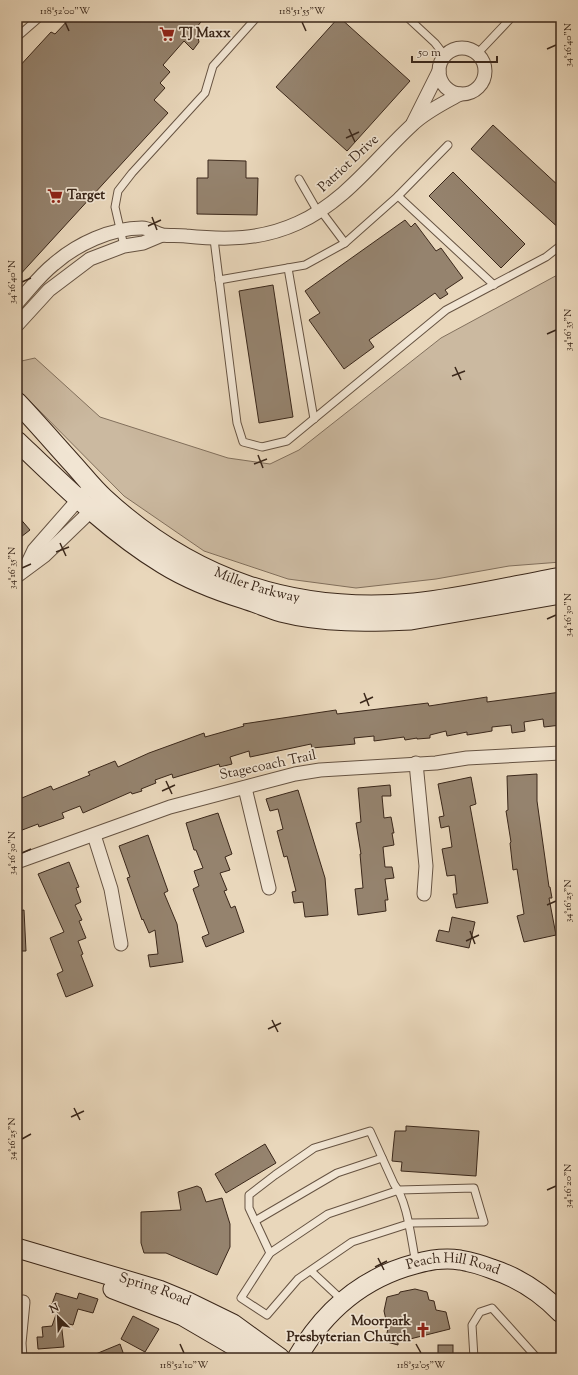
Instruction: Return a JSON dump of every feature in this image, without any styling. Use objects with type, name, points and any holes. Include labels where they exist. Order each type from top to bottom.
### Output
[{"type":"street","points":[[457,49],[471,50],[477,54],[484,66],[483,80],[473,90],[460,94],[453,92],[443,84],[439,71],[445,56],[457,49]]},
{"type":"street","name":"Patriot Drive","points":[[413,124],[439,71]]},
{"type":"street","name":"Patriot Drive","points":[[17,304],[54,264],[72,251],[96,238],[120,231],[143,228],[162,235],[214,239],[250,237],[277,231],[320,212],[351,187],[413,124],[460,94]]},
{"type":"street","name":"Patriot Drive","points":[[17,325],[50,290],[69,273],[90,259],[124,246],[144,243],[162,235]]},
{"type":"street","name":"Miller Parkway","points":[[17,402],[91,498],[140,548],[189,579],[216,590],[281,612],[355,622],[411,620],[561,594]]},
{"type":"street","name":"Miller Parkway","points":[[17,441],[91,498],[178,555],[246,585],[274,594],[312,601],[349,605],[416,603],[561,577]]},
{"type":"street","points":[[21,572],[34,550],[51,530],[91,498]]},
{"type":"street","points":[[21,572],[44,556],[62,539],[91,498]]},
{"type":"street","name":"Stagecoach Trail","points":[[17,862],[170,807],[245,788],[271,779],[320,770],[561,753]]},
{"type":"street","points":[[416,763],[426,866],[424,894]]},
{"type":"street","points":[[245,788],[269,888]]},
{"type":"street","points":[[94,835],[111,889],[121,944]]},
{"type":"street","name":"Spring Road","points":[[17,1248],[159,1290],[188,1302],[233,1324],[280,1358]]},
{"type":"street","name":"Spring Road","points":[[17,1257],[59,1269],[183,1316],[255,1358]]},
{"type":"street","name":"Peach Hill Road","points":[[297,1358],[319,1325],[342,1300],[355,1290],[388,1272],[423,1261],[459,1260],[506,1274],[536,1290],[561,1313]]},
{"type":"street","points":[[20,1358],[19,1343],[23,1302]]},
{"type":"lane","points":[[17,37],[40,17]]},
{"type":"lane","points":[[124,246],[115,207],[118,191],[132,173],[205,93],[213,66],[257,17]]},
{"type":"lane","points":[[407,17],[435,43],[445,56]]},
{"type":"lane","points":[[477,54],[512,17]]},
{"type":"lane","points":[[219,280],[305,265],[345,243],[398,196],[448,145]]},
{"type":"lane","points":[[299,179],[320,212],[345,243]]},
{"type":"lane","points":[[398,196],[494,285]]},
{"type":"lane","points":[[214,239],[237,423],[243,442],[262,448],[286,442],[446,310],[546,257],[560,246]]},
{"type":"lane","points":[[288,268],[314,419]]},
{"type":"lane","points":[[51,530],[62,539]]},
{"type":"lane","points":[[270,1253],[249,1208],[249,1195],[314,1148],[370,1131],[394,1184],[399,1190],[416,1264]]},
{"type":"lane","points":[[255,1221],[337,1173],[382,1158]]},
{"type":"lane","points":[[474,1188],[484,1222],[408,1224],[352,1242],[298,1279],[267,1315],[241,1298],[270,1253],[328,1214],[399,1190],[474,1188]]},
{"type":"lane","points":[[311,1271],[342,1300]]},
{"type":"lane","points":[[474,1358],[472,1325],[480,1312],[492,1308],[537,1358]]},
{"type":"shaded area","points":[[561,273],[561,562],[509,566],[436,579],[356,588],[288,579],[204,551],[124,496],[17,388],[17,362],[35,358],[100,417],[228,458],[270,464],[299,450],[441,338]]},
{"type":"building","name":"Target","points":[[71,17],[205,17],[196,28],[199,42],[193,50],[184,41],[163,65],[170,72],[160,83],[165,88],[154,100],[168,113],[17,278],[17,69],[51,32],[55,34]]},
{"type":"building","points":[[339,17],[410,81],[347,151],[276,87]]},
{"type":"building","points":[[493,125],[561,188],[561,230],[471,149]]},
{"type":"building","points":[[208,160],[246,161],[246,178],[258,178],[257,215],[197,214],[197,178],[208,178]]},
{"type":"building","points":[[453,172],[525,244],[501,268],[429,196]]},
{"type":"building","points":[[405,220],[411,227],[415,223],[436,251],[441,248],[463,278],[445,290],[448,294],[440,299],[435,293],[369,340],[374,347],[344,369],[309,320],[320,313],[305,291]]},
{"type":"building","points":[[273,285],[293,417],[259,423],[239,291]]},
{"type":"building","points":[[17,515],[30,530],[17,540]]},
{"type":"building","points":[[561,692],[561,725],[544,727],[543,719],[524,722],[525,731],[512,733],[511,725],[492,727],[492,731],[467,735],[467,732],[447,736],[446,731],[430,735],[430,738],[405,740],[404,737],[374,741],[374,736],[354,738],[355,744],[312,748],[311,744],[250,757],[249,751],[230,757],[232,764],[220,767],[219,764],[173,778],[172,774],[155,780],[156,783],[141,789],[142,791],[132,794],[131,792],[83,813],[80,806],[62,813],[64,818],[39,827],[38,824],[17,832],[17,800],[51,786],[53,790],[90,775],[88,772],[115,761],[118,767],[149,753],[204,733],[205,737],[244,726],[243,724],[336,710],[337,714],[428,703],[429,706],[487,697],[487,702]]},
{"type":"building","points":[[537,774],[537,801],[549,887],[552,898],[549,898],[556,935],[524,942],[517,916],[524,914],[517,869],[513,870],[511,842],[506,811],[508,810],[507,776]]},
{"type":"building","points":[[471,777],[476,804],[470,806],[488,903],[456,908],[453,894],[457,894],[455,875],[447,876],[442,849],[452,847],[449,826],[441,828],[439,817],[444,816],[438,784]]},
{"type":"building","points":[[390,785],[391,796],[382,796],[384,818],[391,817],[394,833],[392,833],[394,845],[383,847],[385,867],[392,867],[394,878],[385,879],[388,900],[385,900],[386,911],[358,915],[355,889],[363,888],[361,854],[356,823],[361,822],[358,788]]},
{"type":"building","points":[[298,790],[325,878],[328,915],[305,917],[303,902],[294,903],[292,892],[296,891],[287,856],[284,857],[277,831],[283,829],[278,809],[270,811],[266,799]]},
{"type":"building","points":[[218,813],[232,854],[225,857],[230,870],[220,873],[227,890],[224,891],[231,908],[235,906],[244,932],[206,947],[202,937],[209,934],[193,889],[199,886],[194,871],[203,868],[196,850],[194,850],[186,823]]},
{"type":"building","points":[[148,835],[168,891],[164,893],[177,924],[183,962],[150,967],[148,955],[158,954],[155,930],[149,933],[143,919],[142,920],[127,878],[130,877],[119,846]]},
{"type":"building","points":[[69,862],[79,887],[76,888],[81,902],[75,905],[82,920],[79,921],[86,938],[78,941],[83,954],[81,955],[93,986],[66,997],[57,974],[63,971],[50,938],[64,932],[38,874]]},
{"type":"building","points":[[24,910],[26,951],[17,951],[17,911]]},
{"type":"building","points":[[452,917],[475,922],[469,948],[436,941],[439,930],[449,932]]},
{"type":"building","points":[[406,1126],[479,1131],[476,1176],[401,1171],[402,1162],[392,1161],[395,1131],[406,1131]]},
{"type":"building","points":[[265,1144],[276,1163],[226,1193],[215,1174]]},
{"type":"building","points":[[197,1186],[201,1188],[206,1202],[222,1198],[230,1224],[230,1247],[217,1275],[166,1253],[144,1253],[141,1243],[141,1212],[181,1210],[178,1192]]},
{"type":"building","points":[[415,1289],[427,1292],[429,1300],[434,1301],[436,1310],[446,1312],[450,1329],[398,1342],[398,1345],[387,1342],[386,1337],[388,1329],[384,1311],[387,1297],[399,1294],[400,1292]]},
{"type":"building","points":[[56,1293],[77,1299],[79,1293],[98,1299],[93,1313],[78,1309],[73,1325],[61,1322],[64,1347],[38,1349],[37,1337],[43,1337],[42,1327],[52,1326],[59,1306],[52,1304]]},
{"type":"building","points":[[133,1316],[159,1329],[145,1352],[121,1339]]},
{"type":"building","points":[[120,1344],[125,1358],[86,1358]]},
{"type":"building","points":[[438,1345],[453,1345],[453,1358],[438,1358]]},
{"type":"place","name":"TJ Maxx","points":[[167,34]]},
{"type":"place","name":"Target","points":[[55,196]]},
{"type":"place","name":"Moorpark Presbyterian Church","points":[[423,1330]]}]
